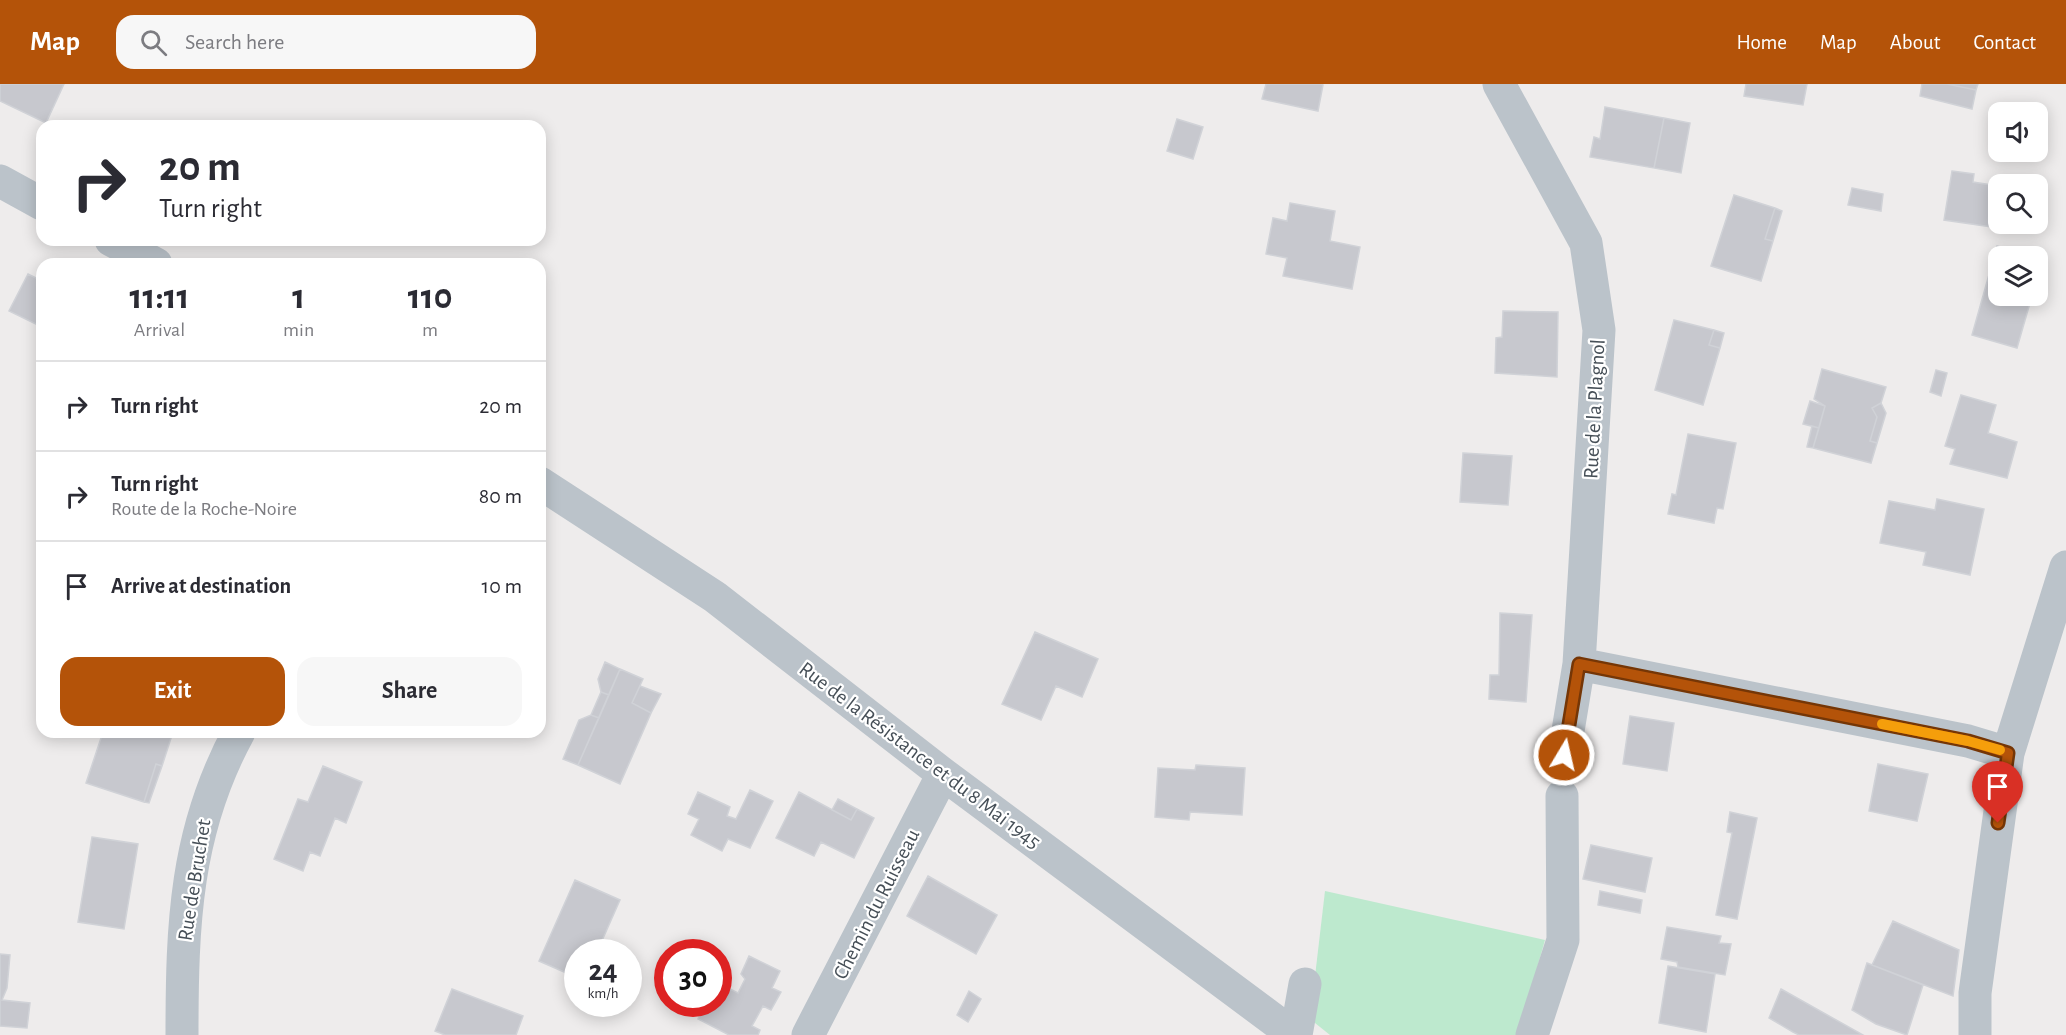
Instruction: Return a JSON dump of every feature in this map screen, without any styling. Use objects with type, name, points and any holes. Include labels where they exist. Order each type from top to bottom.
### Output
[{"type":"street","name":"Rue de la Plagnol","points":[[1499,84],[1586,243],[1599,330],[1579,664],[1564,755]]},
{"type":"street","points":[[0,182],[36,201]]},
{"type":"street","points":[[122,246],[145,258]]},
{"type":"street","name":"Rue de la Résistance et du 8 Mai 1945","points":[[546,487],[715,597],[943,774],[1295,1035]]},
{"type":"street","points":[[1975,1035],[1975,993],[2008,753],[2066,567]]},
{"type":"street","points":[[1579,664],[1968,741],[2008,753]]},
{"type":"street","name":"Rue de Bruchet","points":[[182,1035],[182,965],[187,900],[195,847],[210,792],[236,738]]},
{"type":"street","name":"Chemin du Ruisseau","points":[[808,1035],[943,774]]},
{"type":"street","points":[[1532,1035],[1563,940],[1562,796]]},
{"type":"street","points":[[1295,1035],[1305,984]]},
{"type":"green space","points":[[1325,891],[1545,940],[1518,1035],[1330,1035],[1310,1019]]},
{"type":"building","points":[[0,84],[64,84],[47,120],[40,120],[0,101]]},
{"type":"building","points":[[1266,84],[1323,85],[1318,111],[1262,99]]},
{"type":"building","points":[[1746,84],[1807,84],[1803,105],[1744,96]]},
{"type":"building","points":[[1922,84],[1947,84],[1976,90],[1972,109],[1920,96]]},
{"type":"building","points":[[1947,84],[1978,84],[1976,90]]},
{"type":"building","points":[[1605,107],[1664,118],[1654,168],[1590,157],[1594,137],[1600,139]]},
{"type":"building","points":[[1664,118],[1690,123],[1681,173],[1654,168]]},
{"type":"building","points":[[1177,119],[1203,127],[1193,159],[1167,151]]},
{"type":"building","points":[[1952,171],[1974,174],[1973,182],[1988,184],[1988,226],[1944,220]]},
{"type":"building","points":[[1852,188],[1883,194],[1881,211],[1848,205]]},
{"type":"building","points":[[1734,195],[1775,208],[1765,239],[1773,241],[1761,281],[1711,266]]},
{"type":"building","points":[[1290,203],[1335,211],[1330,241],[1360,247],[1352,289],[1283,276],[1287,258],[1266,254],[1273,218],[1287,221]]},
{"type":"building","points":[[1775,208],[1782,211],[1773,241],[1765,239]]},
{"type":"building","points":[[28,274],[36,278],[36,324],[9,311]]},
{"type":"building","points":[[1988,278],[1988,306],[2029,306],[2017,348],[1972,335]]},
{"type":"building","points":[[1503,311],[1558,312],[1557,377],[1495,373],[1496,338],[1502,337]]},
{"type":"building","points":[[1674,320],[1714,330],[1709,345],[1720,348],[1703,405],[1655,390]]},
{"type":"building","points":[[1714,330],[1724,333],[1720,348],[1709,345]]},
{"type":"building","points":[[1822,369],[1886,387],[1881,403],[1872,408],[1877,417],[1870,441],[1877,443],[1871,463],[1813,448],[1825,406],[1814,399]]},
{"type":"building","points":[[1936,370],[1947,373],[1941,396],[1930,392]]},
{"type":"building","points":[[1961,395],[1996,405],[1988,433],[2017,442],[2007,478],[1950,464],[1955,449],[1945,446]]},
{"type":"building","points":[[1810,401],[1825,406],[1819,428],[1803,424]]},
{"type":"building","points":[[1881,403],[1886,413],[1877,443],[1870,441],[1877,417],[1872,408]]},
{"type":"building","points":[[1812,426],[1819,428],[1813,448],[1807,447]]},
{"type":"building","points":[[1688,434],[1736,443],[1723,509],[1717,508],[1714,523],[1668,514],[1672,494],[1676,495]]},
{"type":"building","points":[[1463,453],[1512,456],[1508,505],[1460,502]]},
{"type":"building","points":[[1937,499],[1984,509],[1970,575],[1923,565],[1926,552],[1880,543],[1889,501],[1935,510]]},
{"type":"building","points":[[1500,613],[1532,615],[1526,702],[1489,699],[1490,675],[1499,675]]},
{"type":"building","points":[[1035,632],[1098,659],[1082,697],[1056,686],[1041,720],[1002,704]]},
{"type":"building","points":[[605,662],[620,669],[609,695],[601,692],[598,679]]},
{"type":"building","points":[[620,669],[643,679],[632,703],[651,713],[620,784],[578,765]]},
{"type":"building","points":[[640,686],[661,694],[651,713],[632,703]]},
{"type":"building","points":[[601,692],[609,695],[599,718],[591,715]]},
{"type":"building","points":[[591,715],[599,718],[578,765],[563,759],[579,720]]},
{"type":"building","points":[[1630,716],[1674,723],[1667,771],[1623,764]]},
{"type":"building","points":[[101,738],[171,738],[162,766],[156,764],[144,802],[86,783]]},
{"type":"building","points":[[156,764],[162,766],[149,803],[144,802]]},
{"type":"building","points":[[1878,764],[1928,774],[1917,821],[1869,811]]},
{"type":"building","points":[[1196,765],[1245,768],[1242,815],[1190,812],[1189,820],[1155,817],[1158,768],[1195,770]]},
{"type":"building","points":[[323,766],[362,782],[346,823],[335,818],[320,856],[310,852],[303,871],[274,859],[298,799],[308,802]]},
{"type":"building","points":[[750,790],[773,801],[750,848],[728,839],[722,851],[691,835],[699,819],[688,814],[698,792],[730,807],[727,816],[736,819]]},
{"type":"building","points":[[799,792],[851,820],[857,809],[874,818],[854,858],[821,842],[814,856],[776,838]]},
{"type":"building","points":[[838,799],[857,809],[851,820],[832,810]]},
{"type":"building","points":[[1730,812],[1757,818],[1737,919],[1716,915],[1732,833],[1727,832]]},
{"type":"building","points":[[92,837],[138,844],[124,929],[78,922]]},
{"type":"building","points":[[1591,845],[1652,858],[1645,892],[1583,879]]},
{"type":"building","points":[[928,876],[997,915],[976,954],[907,916]]},
{"type":"building","points":[[575,880],[620,900],[603,939],[564,939],[564,972],[539,961]]},
{"type":"building","points":[[1600,891],[1642,900],[1640,913],[1598,905]]},
{"type":"building","points":[[1893,921],[1959,950],[1953,996],[1872,965]]},
{"type":"building","points":[[1667,927],[1721,936],[1719,943],[1731,944],[1725,975],[1678,967],[1677,962],[1661,959]]},
{"type":"building","points":[[0,954],[10,955],[7,988],[2,1000],[30,1003],[27,1028],[0,1026]]},
{"type":"building","points":[[749,956],[780,971],[772,988],[781,992],[771,1010],[763,1006],[752,1026],[760,1030],[758,1035],[729,1035],[698,1019],[699,1017],[732,1017],[732,990],[738,993],[745,979],[741,974]]},
{"type":"building","points":[[1867,963],[1923,985],[1907,1035],[1876,1024],[1852,1010]]},
{"type":"building","points":[[1668,966],[1715,974],[1706,1032],[1659,1023]]},
{"type":"building","points":[[452,989],[523,1016],[516,1035],[445,1035],[435,1031]]},
{"type":"building","points":[[1781,989],[1863,1035],[1799,1035],[1793,1032],[1769,1018]]},
{"type":"building","points":[[969,991],[981,999],[968,1022],[957,1015]]},
{"type":"slow traffic","points":[[1882,724],[1968,741],[2000,750]]},
{"type":"route","points":[[1564,755],[1579,664],[1968,741],[2008,753],[1998,823]]}]
